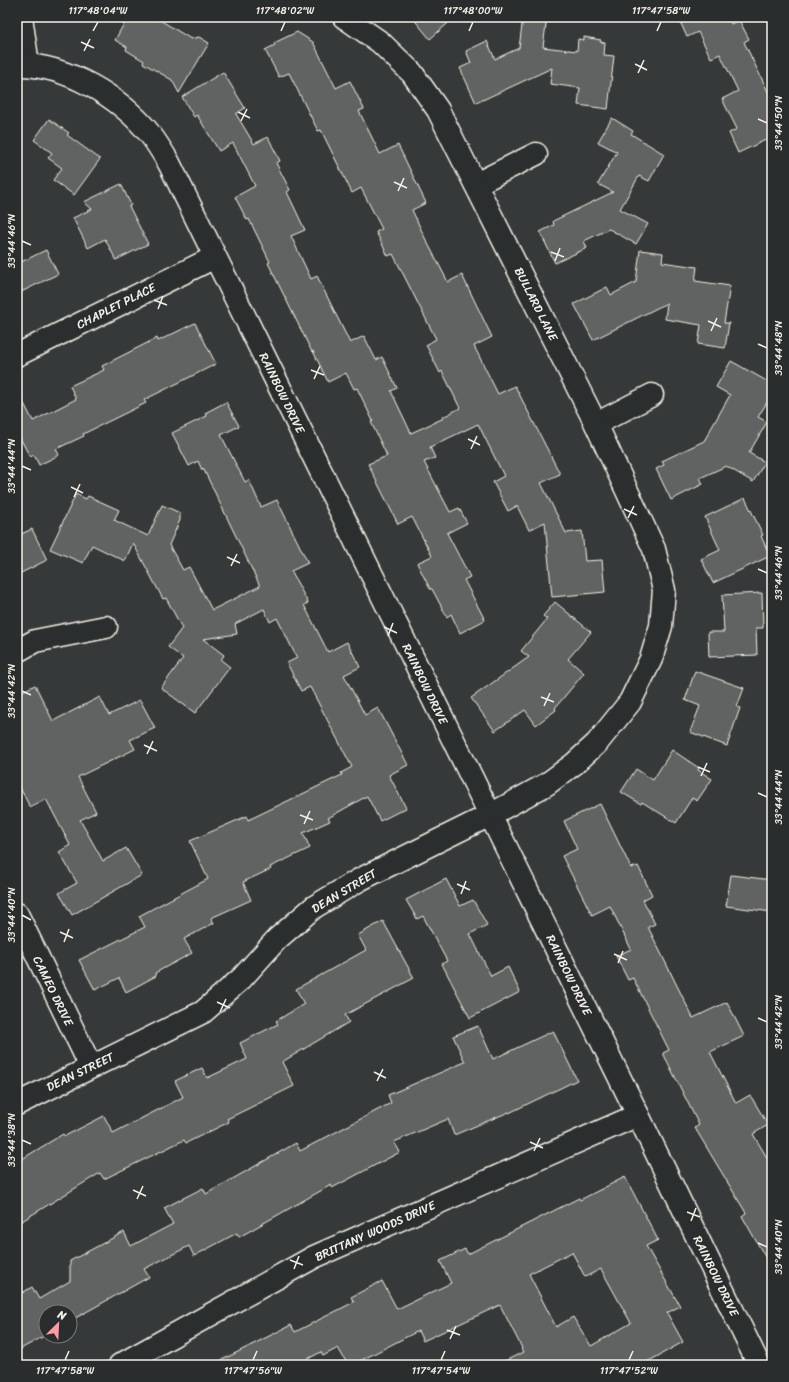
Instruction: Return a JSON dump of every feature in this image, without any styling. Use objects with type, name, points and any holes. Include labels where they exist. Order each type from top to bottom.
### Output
[{"type":"street","name":"RAINBOW DRIVE","points":[[21,17],[23,65],[58,71],[94,87],[122,106],[150,134],[169,162],[214,257],[638,1115],[759,1365]]},
{"type":"street","name":"BULLARD LANE","points":[[346,18],[380,42],[412,73],[438,110],[596,424],[654,549],[664,590],[661,626],[651,659]]},
{"type":"street","points":[[476,184],[536,154]]},
{"type":"street","name":"CHAPLET PLACE","points":[[17,355],[214,257]]},
{"type":"street","points":[[596,424],[652,396]]},
{"type":"street","points":[[17,651],[35,641],[106,627]]},
{"type":"street","name":"DEAN STREET","points":[[17,1104],[203,1012],[242,978],[277,939],[314,907],[359,880],[490,815],[547,784],[574,764],[597,743],[630,702],[651,659]]},
{"type":"street","name":"CAMEO DRIVE","points":[[17,914],[91,1067]]},
{"type":"street","name":"BRITTANY WOODS DRIVE","points":[[120,1365],[314,1257],[638,1115]]},
{"type":"building","points":[[155,17],[191,39],[199,37],[209,43],[179,93],[172,80],[143,63],[144,61],[126,50],[127,47],[115,40],[126,20]]},
{"type":"building","points":[[412,17],[455,17],[430,39]]},
{"type":"building","points":[[523,17],[547,17],[543,47],[577,51],[578,39],[584,40],[584,37],[601,40],[600,42],[605,43],[604,55],[614,56],[608,109],[578,105],[580,88],[550,84],[552,68],[476,103],[460,68],[471,63],[466,51],[487,41],[495,59],[519,48]]},
{"type":"building","points":[[678,17],[728,17],[731,24],[739,20],[749,39],[744,42],[772,100],[772,137],[738,153],[729,133],[737,129],[722,99],[738,91],[720,54],[711,58],[698,32],[687,37]]},
{"type":"building","points":[[297,32],[313,42],[336,88],[350,81],[364,109],[359,111],[380,154],[398,145],[426,203],[412,210],[425,238],[448,282],[462,275],[492,337],[474,346],[498,394],[515,386],[560,474],[541,483],[566,533],[582,531],[585,561],[602,560],[605,592],[552,597],[545,522],[529,530],[517,506],[508,511],[493,482],[504,476],[478,424],[430,447],[435,458],[424,462],[450,512],[459,508],[467,523],[447,533],[470,577],[464,580],[485,620],[460,633],[451,614],[447,617],[432,589],[430,589],[417,563],[432,556],[412,517],[398,524],[368,464],[387,456],[371,422],[373,421],[357,388],[354,389],[346,373],[328,382],[268,263],[270,262],[249,219],[247,220],[235,197],[255,186],[233,143],[219,151],[197,115],[194,117],[182,97],[223,72],[245,108],[236,114],[254,144],[268,137],[280,161],[276,163],[290,190],[287,192],[305,230],[291,236],[311,279],[317,276],[350,343],[364,336],[376,360],[382,357],[397,388],[391,391],[411,433],[444,418],[443,417],[460,408],[442,371],[440,373],[426,345],[436,339],[393,254],[388,256],[376,232],[382,229],[361,188],[352,193],[321,130],[318,131],[289,73],[279,77],[265,50],[275,45],[274,43]]},
{"type":"building","points":[[612,118],[633,131],[631,134],[664,154],[649,181],[639,176],[620,209],[648,224],[636,244],[609,229],[584,241],[587,248],[555,263],[540,232],[554,225],[553,221],[613,192],[598,184],[617,152],[598,142]]},
{"type":"building","points":[[49,119],[69,133],[67,135],[100,159],[74,195],[53,180],[62,168],[48,158],[52,153],[34,140]]},
{"type":"building","points":[[121,184],[131,205],[129,206],[148,244],[116,260],[105,239],[88,248],[73,218],[92,209],[84,202]]},
{"type":"building","points":[[46,250],[58,274],[17,294],[17,264]]},
{"type":"building","points":[[640,250],[663,253],[662,262],[697,267],[695,281],[730,286],[724,323],[729,323],[725,348],[698,344],[701,325],[665,319],[667,303],[593,340],[574,304],[607,287],[611,295],[636,282]]},
{"type":"building","points":[[195,323],[216,364],[144,400],[146,403],[56,449],[59,455],[39,465],[34,455],[30,457],[17,432],[17,390],[33,421],[76,399],[70,386],[104,370],[102,366],[157,338],[158,341]]},
{"type":"building","points":[[731,361],[772,384],[772,394],[758,417],[767,422],[749,453],[765,462],[753,482],[726,466],[700,478],[703,484],[671,500],[656,469],[664,465],[662,461],[704,441],[730,395],[716,387]]},
{"type":"building","points":[[226,402],[239,426],[221,435],[245,482],[249,480],[261,507],[277,500],[308,563],[291,571],[308,603],[304,605],[328,652],[347,642],[360,667],[344,675],[365,715],[378,708],[408,765],[389,775],[406,808],[380,821],[367,796],[328,818],[330,821],[303,833],[310,848],[243,882],[251,900],[211,918],[214,923],[184,939],[192,953],[155,973],[156,976],[126,992],[119,978],[95,990],[79,960],[145,927],[139,916],[208,879],[190,841],[247,816],[248,820],[342,775],[341,773],[352,767],[310,687],[301,691],[287,663],[297,658],[277,618],[270,622],[264,609],[235,624],[237,634],[203,639],[224,655],[221,660],[230,667],[195,713],[161,688],[183,658],[168,647],[182,628],[166,598],[163,599],[133,543],[125,561],[92,545],[83,563],[50,549],[76,494],[86,499],[88,496],[119,510],[114,520],[148,536],[162,505],[180,513],[180,520],[169,545],[183,570],[189,567],[212,610],[260,586],[203,468],[202,470],[198,461],[189,466],[172,433],[207,416],[205,413]]},
{"type":"building","points":[[745,498],[763,535],[761,536],[770,556],[713,583],[701,559],[720,550],[705,517]]},
{"type":"building","points":[[32,529],[47,560],[17,575],[17,536]]},
{"type":"building","points":[[762,593],[763,628],[756,628],[757,655],[709,657],[708,632],[724,632],[722,595]]},
{"type":"building","points":[[555,602],[591,632],[568,659],[584,673],[555,708],[556,710],[536,725],[525,710],[495,731],[471,698],[529,657],[521,651],[547,619],[543,616]]},
{"type":"building","points":[[695,671],[744,688],[737,707],[740,708],[727,746],[690,732],[700,706],[685,700]]},
{"type":"building","points":[[35,685],[53,721],[100,697],[109,715],[140,700],[155,728],[130,740],[135,749],[78,777],[96,812],[80,820],[103,861],[126,848],[142,875],[72,915],[59,893],[77,883],[59,852],[70,845],[46,799],[30,807],[17,782],[17,694]]},
{"type":"building","points":[[672,750],[699,768],[698,770],[712,779],[697,801],[692,798],[676,823],[642,802],[641,804],[621,792],[636,769],[653,780]]},
{"type":"building","points":[[600,804],[631,868],[638,866],[652,895],[643,900],[655,924],[648,927],[693,1018],[727,1002],[744,1036],[710,1052],[736,1103],[750,1095],[768,1125],[753,1134],[772,1166],[772,1269],[742,1216],[746,1213],[695,1128],[699,1125],[663,1053],[669,1050],[633,978],[628,980],[616,956],[631,949],[610,906],[592,915],[562,856],[577,849],[564,821]]},
{"type":"building","points":[[731,875],[772,880],[772,912],[726,906]]},
{"type":"building","points":[[446,879],[460,906],[473,900],[487,925],[470,934],[491,976],[508,967],[520,992],[470,1018],[442,964],[447,961],[423,916],[417,919],[406,900]]},
{"type":"building","points":[[383,921],[414,978],[345,1015],[349,1022],[282,1062],[294,1086],[227,1119],[229,1122],[186,1143],[184,1140],[104,1179],[100,1173],[17,1224],[17,1162],[63,1134],[65,1136],[104,1116],[113,1133],[183,1097],[175,1081],[202,1068],[207,1078],[247,1059],[240,1043],[278,1024],[276,1021],[304,1004],[296,989],[366,950],[358,935]]},
{"type":"building","points":[[478,1026],[493,1059],[553,1031],[577,1080],[509,1113],[454,1135],[448,1119],[394,1142],[400,1152],[332,1188],[331,1185],[239,1237],[237,1233],[194,1256],[189,1246],[144,1269],[149,1277],[78,1317],[78,1304],[38,1304],[38,1339],[17,1351],[17,1296],[32,1287],[39,1299],[70,1281],[70,1261],[124,1232],[131,1246],[173,1224],[164,1208],[203,1188],[206,1194],[296,1143],[300,1151],[391,1103],[388,1095],[465,1062],[453,1036]]},
{"type":"building","points":[[625,1177],[658,1240],[646,1246],[680,1306],[667,1313],[683,1342],[642,1365],[497,1365],[523,1352],[500,1305],[423,1341],[418,1331],[352,1365],[348,1365],[338,1348],[323,1356],[321,1352],[296,1365],[212,1365],[291,1325],[295,1332],[354,1302],[351,1297],[382,1281],[397,1309],[451,1283],[440,1261],[465,1249],[468,1254],[579,1198],[580,1200]],"holes":[[[572,1252],[585,1277],[601,1269],[631,1323],[591,1346],[573,1317],[556,1327],[529,1274]]]}]
